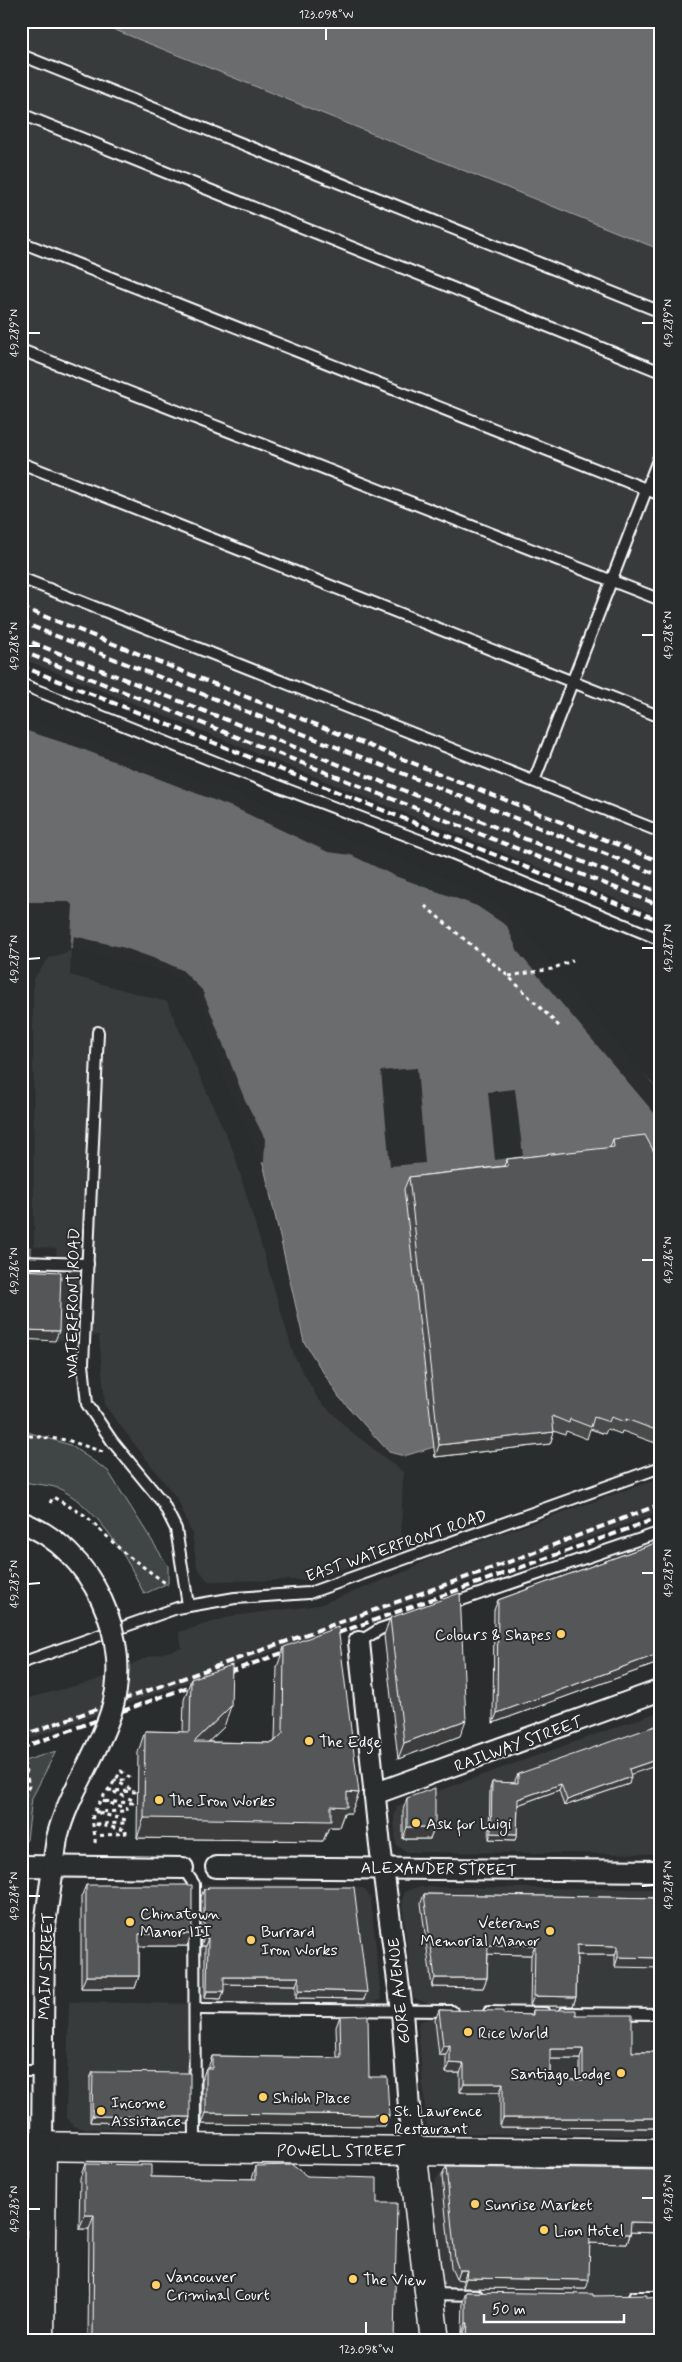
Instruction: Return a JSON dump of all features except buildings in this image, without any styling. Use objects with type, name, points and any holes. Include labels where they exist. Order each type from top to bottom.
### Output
[{"type":"main road","name":"POWELL STREET","points":[[32,2146],[661,2154]]},
{"type":"main road","name":"MAIN STREET","points":[[32,2146],[40,2341]]},
{"type":"main road","name":"GORE AVENUE","points":[[412,2150],[431,2294],[435,2341]]},
{"type":"street","name":"MAIN STREET","points":[[21,1522],[60,1545],[92,1581],[108,1614],[116,1653],[116,1684],[111,1711],[104,1731],[70,1797],[57,1838],[52,1867],[44,1932],[43,2071],[32,2146]]},
{"type":"street","name":"GORE AVENUE","points":[[359,1642],[374,1794],[402,2011],[412,2150]]},
{"type":"street","name":"RAILWAY STREET","points":[[374,1794],[661,1690]]},
{"type":"street","points":[[21,1866],[182,1868]]},
{"type":"street","name":"ALEXANDER STREET","points":[[216,1867],[383,1867],[661,1871]]},
{"type":"lane","points":[[21,55],[661,312]]},
{"type":"lane","points":[[21,114],[661,372]]},
{"type":"lane","points":[[21,242],[661,495]]},
{"type":"lane","points":[[21,350],[661,600]]},
{"type":"lane","points":[[534,781],[661,452]]},
{"type":"lane","points":[[21,463],[661,717]]},
{"type":"lane","points":[[21,578],[661,832]]},
{"type":"lane","points":[[21,684],[228,767],[440,848],[661,940]]},
{"type":"lane","name":"WATERFRONT ROAD","points":[[98,1032],[83,1364],[87,1404],[127,1461],[163,1503],[176,1529],[188,1605]]},
{"type":"lane","points":[[21,1262],[88,1264]]},
{"type":"lane","name":"EAST WATERFRONT ROAD","points":[[21,1663],[188,1605],[235,1598],[309,1593],[661,1467]]},
{"type":"lane","points":[[436,1609],[661,1532]]},
{"type":"lane","points":[[359,1642],[380,1629],[408,1619]]},
{"type":"lane","points":[[182,1868],[194,1884],[196,2009],[195,2148]]},
{"type":"lane","points":[[196,2009],[462,2011]]},
{"type":"lane","points":[[481,2012],[661,2014]]},
{"type":"lane","points":[[21,2070],[43,2071]]},
{"type":"lane","points":[[431,2294],[490,2295]]},
{"type":"lane","points":[[624,2297],[661,2297]]},
{"type":"path","points":[[425,906],[508,976],[561,1028]]},
{"type":"path","points":[[508,976],[552,969],[573,960]]},
{"type":"path","points":[[21,1434],[67,1440],[127,1461]]},
{"type":"path","points":[[50,1503],[53,1497],[86,1516],[123,1552],[168,1585]]},
{"type":"path","points":[[21,1804],[29,1786],[24,1763]]},
{"type":"path","points":[[95,1843],[95,1812],[115,1780],[135,1792],[109,1790]]},
{"type":"path","points":[[102,1801],[133,1804],[133,1800],[109,1790]]},
{"type":"path","points":[[95,1812],[127,1811],[127,1808],[102,1801]]},
{"type":"path","points":[[94,1824],[125,1823],[126,1820],[95,1812]]},
{"type":"path","points":[[94,1824],[126,1830],[126,1833],[96,1836]]},
{"type":"shaded area","points":[[21,21],[93,21],[661,250],[661,917],[21,658]]},
{"type":"shaded area","points":[[93,21],[661,21],[661,250]]},
{"type":"shaded area","points":[[21,717],[496,905],[661,1094],[661,1379],[404,1456],[389,1452],[339,1397],[304,1342],[264,1167],[228,1085],[201,998],[182,979],[166,970],[72,948],[48,956],[30,978],[31,1269],[21,1319]]},
{"type":"shaded area","points":[[21,902],[73,906],[70,975],[167,1002],[234,1153],[294,1356],[318,1399],[348,1429],[403,1472],[401,1546],[315,1580],[208,1581],[197,1567],[192,1534],[178,1500],[105,1406],[99,1335],[55,1341],[21,1339],[21,1280],[58,1281],[56,1248],[21,1246]]},
{"type":"shaded area","points":[[21,1430],[70,1445],[108,1471],[168,1566],[168,1583],[144,1594],[121,1550],[100,1522],[88,1510],[76,1499],[58,1488],[21,1481]]},
{"type":"shaded area","points":[[661,1478],[661,1512],[21,1742],[21,1700],[94,1681],[148,1657],[182,1648],[179,1632],[233,1616],[319,1605],[407,1571],[426,1560]]},
{"type":"shaded area","points":[[661,1711],[661,1854],[407,1852],[396,1845],[394,1816],[397,1807],[402,1804]]},
{"type":"shaded area","points":[[56,1751],[32,1798],[27,1840],[21,1846],[21,1762]]},
{"type":"shaded area","points":[[194,1884],[353,1886],[365,1889],[371,1899],[381,2000],[370,2003],[370,2010],[196,2009],[195,2121],[188,2121],[183,2130],[84,2129],[73,2126],[66,2116],[69,2002],[196,2004]]},
{"type":"shaded area","points":[[417,1887],[661,1889],[661,2136],[435,2133],[427,2126],[418,2029],[419,2022],[430,2018],[427,2003],[413,1998],[402,1901],[405,1892]]},
{"type":"shaded area","points":[[449,2171],[661,2172],[661,2297],[452,2295],[451,2289],[444,2287],[442,2283],[433,2186],[439,2174]]},
{"type":"pier","points":[[21,715],[256,799],[446,877],[499,904],[518,921],[661,1094],[661,1121],[518,952],[507,926],[477,906],[395,876],[351,855],[328,852],[237,809],[77,747],[21,729]]},
{"type":"pier","points":[[21,902],[69,902],[73,906],[70,951],[49,958],[33,979],[34,1247],[21,1246]]},
{"type":"pier","points":[[74,936],[125,948],[164,962],[182,970],[202,990],[244,1098],[265,1139],[264,1162],[260,1163],[225,1086],[199,999],[181,981],[165,972],[72,951]]},
{"type":"pier","points":[[417,1068],[425,1163],[390,1166],[381,1071]]},
{"type":"pier","points":[[515,1089],[523,1156],[495,1160],[488,1092]]},
{"type":"railway","points":[[21,607],[661,862]]},
{"type":"railway","points":[[21,622],[661,876]]},
{"type":"railway","points":[[21,638],[661,893]]},
{"type":"railway","points":[[21,651],[661,906]]},
{"type":"railway","points":[[21,666],[661,921]]},
{"type":"railway","points":[[21,1736],[506,1563],[661,1504]]},
{"type":"railway","points":[[327,1637],[661,1517]]},
{"type":"railway","points":[[218,1676],[296,1648]]},
{"type":"railway","points":[[21,1748],[202,1682]]},
{"type":"place","name":"Colours & Shapes","points":[[561,1634]]},
{"type":"place","name":"The Edge","points":[[309,1741]]},
{"type":"place","name":"The Iron Works","points":[[159,1800]]},
{"type":"place","name":"Ask for Luigi","points":[[416,1823]]},
{"type":"place","name":"Chinatown Manor III","points":[[130,1922]]},
{"type":"place","name":"Veterans Memorial Manor","points":[[550,1931]]},
{"type":"place","name":"Burrard Iron Works","points":[[251,1940]]},
{"type":"place","name":"Rice World","points":[[468,2032]]},
{"type":"place","name":"Santiago Lodge","points":[[621,2073]]},
{"type":"place","name":"Shiloh Place","points":[[263,2097]]},
{"type":"place","name":"Income Assistance","points":[[101,2111]]},
{"type":"place","name":"St. Lawrence Restaurant","points":[[384,2119]]},
{"type":"place","name":"Sunrise Market","points":[[475,2204]]},
{"type":"place","name":"Lion Hotel","points":[[544,2230]]},
{"type":"place","name":"The View","points":[[353,2279]]},
{"type":"place","name":"Vancouver Criminal Court","points":[[156,2285]]}]
